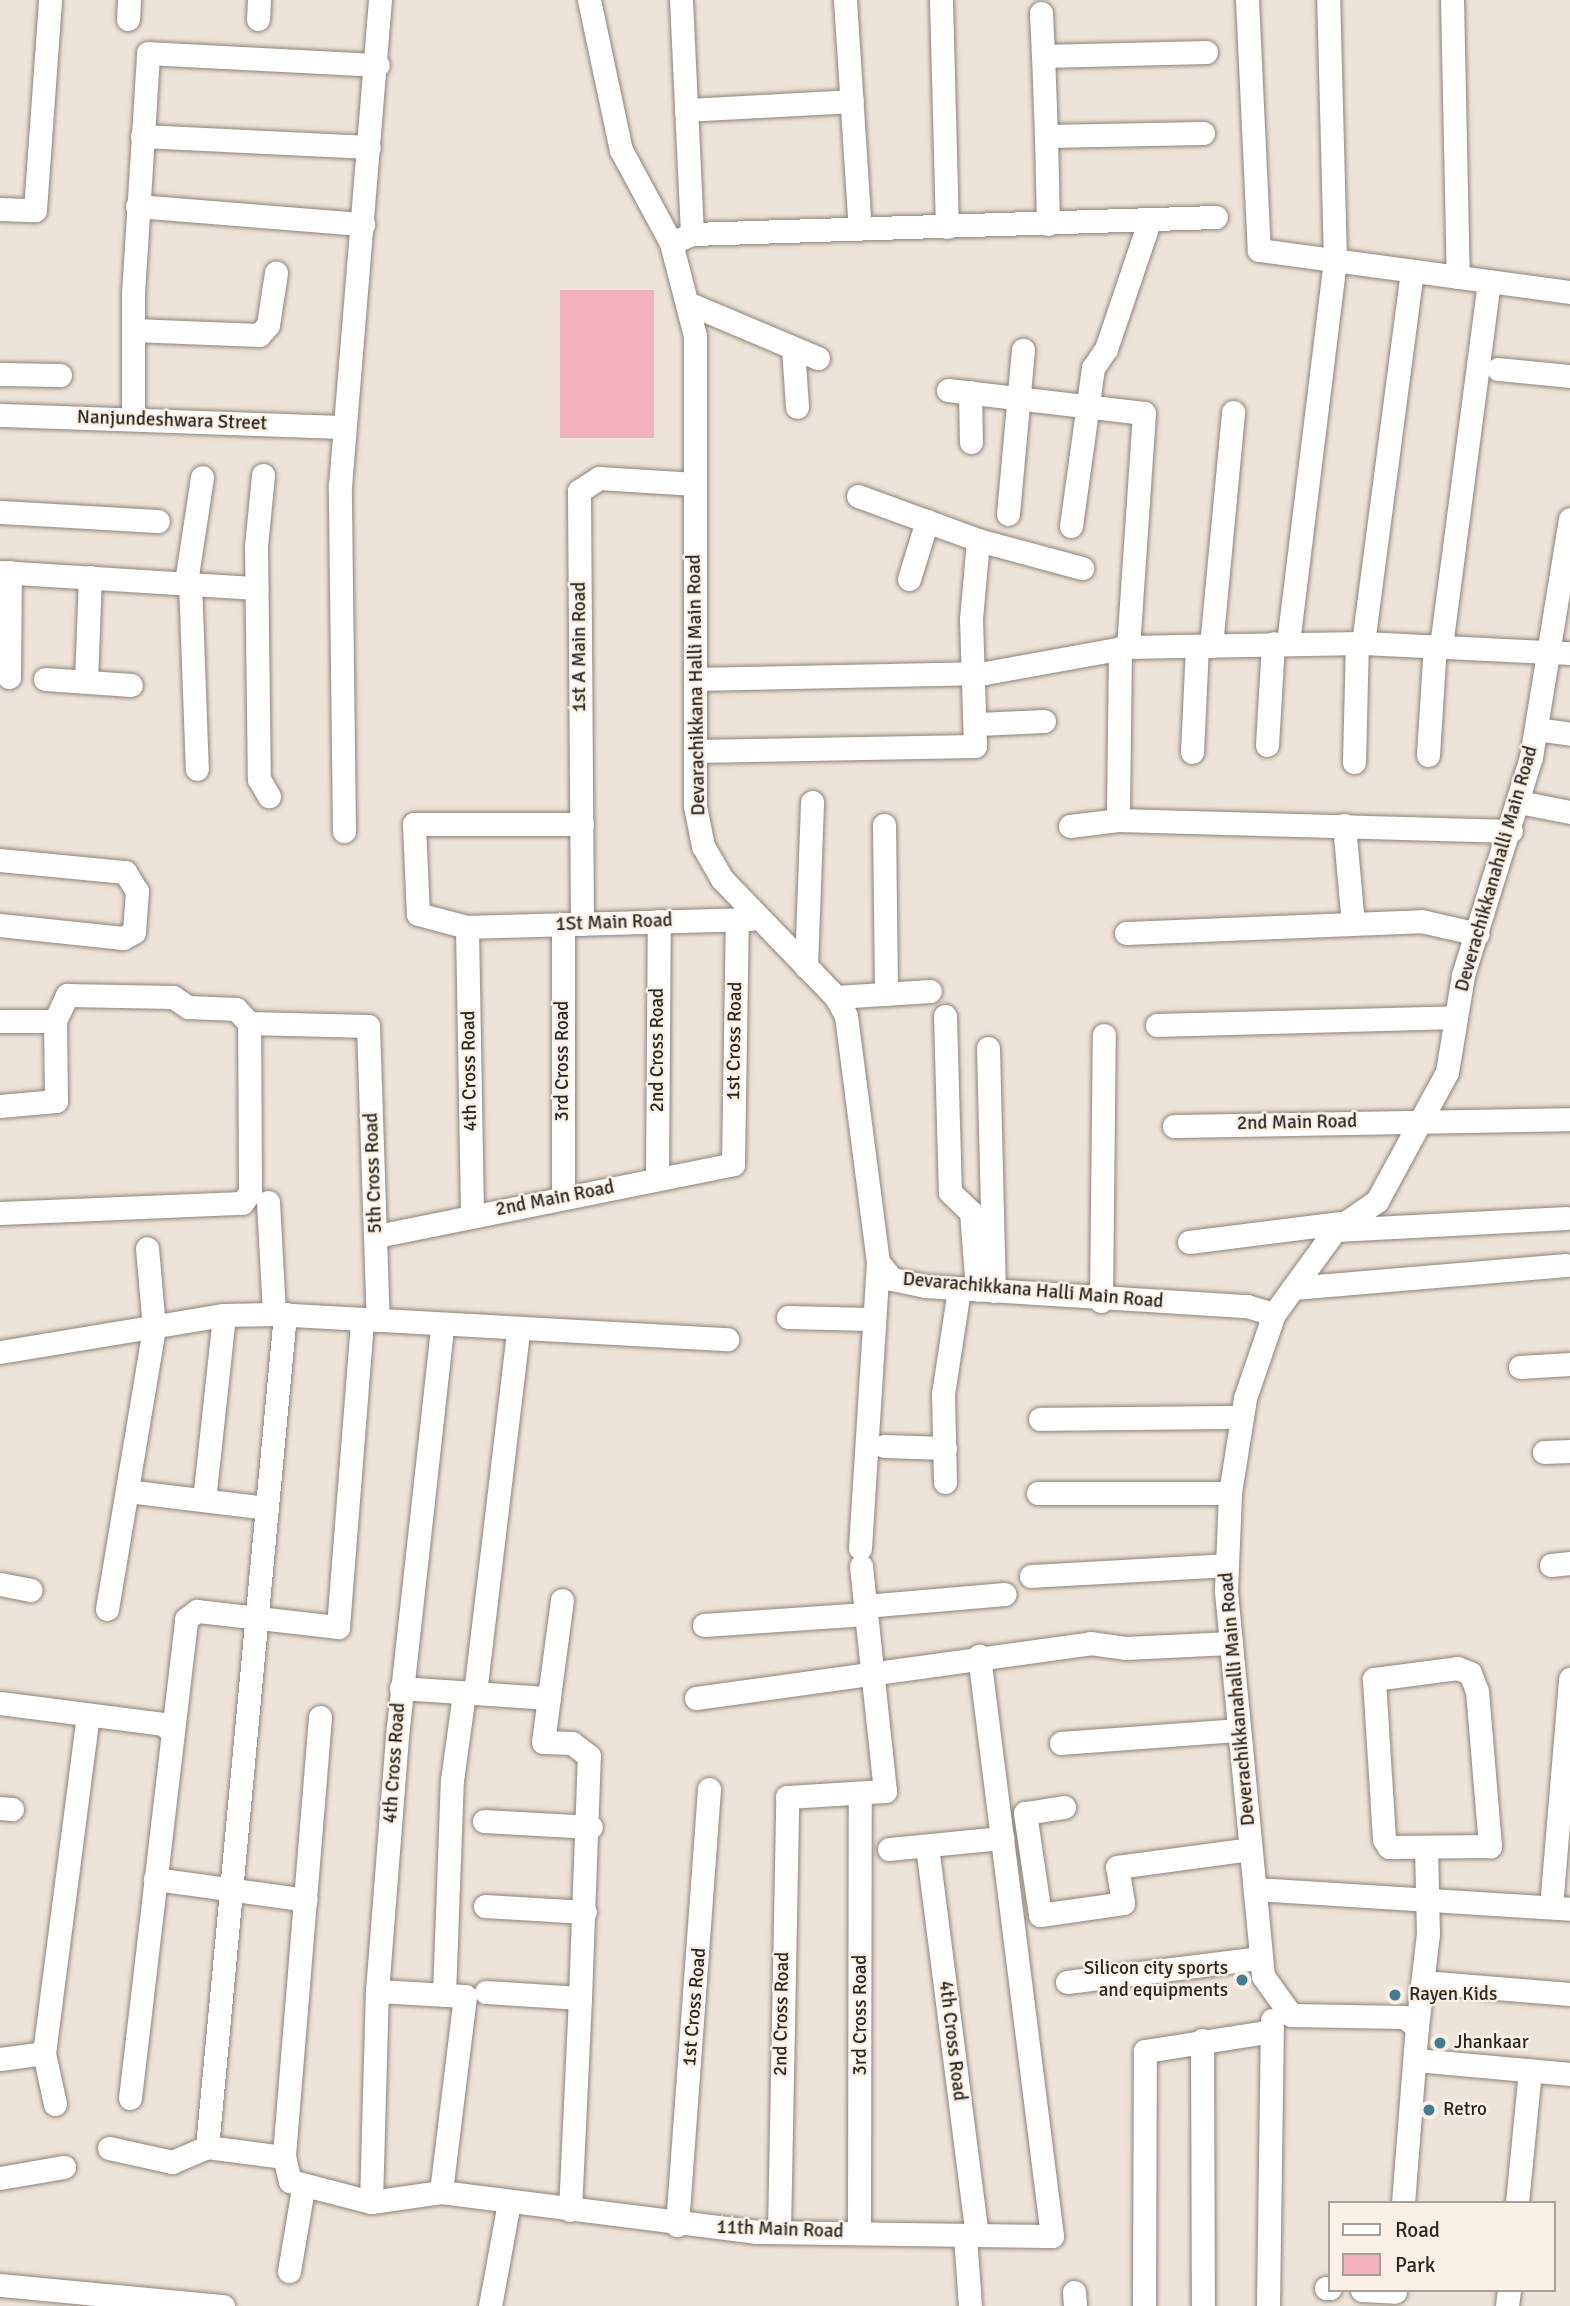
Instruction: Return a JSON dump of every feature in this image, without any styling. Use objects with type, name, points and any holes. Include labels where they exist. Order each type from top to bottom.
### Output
[{"type":"street","points":[[0,209],[35,210],[50,0]]},
{"type":"street","points":[[344,831],[344,426],[378,65],[380,0]]},
{"type":"street","name":"Devarachikkana Halli Main Road","points":[[589,0],[621,150],[681,239],[690,304],[695,484],[695,751],[703,846],[760,920],[835,997],[850,1037],[878,1262],[892,1279],[1101,1301],[1247,1306],[1274,1314]]},
{"type":"street","points":[[681,0],[686,110],[681,239],[860,229],[1149,222],[1216,217]]},
{"type":"street","points":[[845,0],[860,229]]},
{"type":"street","points":[[941,0],[947,227]]},
{"type":"street","points":[[1247,0],[1259,250],[1570,292]]},
{"type":"street","points":[[1267,745],[1335,260],[1328,0]]},
{"type":"street","points":[[1452,0],[1458,277]]},
{"type":"street","points":[[1041,12],[1048,225]]},
{"type":"street","points":[[1043,57],[1206,51]]},
{"type":"street","points":[[133,419],[137,206],[148,53],[378,65]]},
{"type":"street","points":[[686,110],[852,101]]},
{"type":"street","points":[[1046,136],[1203,133]]},
{"type":"street","points":[[142,136],[369,147]]},
{"type":"street","points":[[137,206],[363,224]]},
{"type":"street","points":[[1071,526],[1085,405],[1093,368],[1106,349],[1149,222]]},
{"type":"street","points":[[1354,762],[1360,643],[1412,271]]},
{"type":"street","points":[[133,330],[259,335],[268,325],[275,273]]},
{"type":"street","points":[[1428,755],[1438,645],[1489,281]]},
{"type":"street","points":[[690,304],[818,358]]},
{"type":"street","points":[[793,348],[797,407]]},
{"type":"street","points":[[1008,514],[1021,398],[1023,351]]},
{"type":"street","points":[[1498,369],[1570,376]]},
{"type":"street","points":[[0,374],[60,375]]},
{"type":"street","points":[[971,442],[960,391],[1144,413],[1124,647],[1118,820]]},
{"type":"street","points":[[1192,752],[1233,412]]},
{"type":"street","name":"Nanjundeshwara Street","points":[[0,415],[344,426]]},
{"type":"street","points":[[263,475],[257,588],[259,779],[269,796]]},
{"type":"street","points":[[197,769],[188,582],[202,477]]},
{"type":"street","name":"1st A Main Road","points":[[573,924],[582,824],[579,491],[599,478],[695,484]]},
{"type":"street","points":[[858,496],[978,540],[1082,568]]},
{"type":"street","points":[[0,512],[158,522]]},
{"type":"street","name":"Deverachikkanahalli Main Road","points":[[1283,2004],[1263,1976],[1231,1643],[1227,1565],[1230,1493],[1242,1417],[1274,1314],[1341,1226],[1377,1200],[1447,1072],[1456,1017],[1478,934],[1511,831],[1536,730],[1560,652],[1570,519]]},
{"type":"street","points":[[909,579],[927,521]]},
{"type":"street","points":[[695,751],[970,749],[978,724],[977,673],[971,618],[978,540]]},
{"type":"street","points":[[9,677],[5,572],[257,588]]},
{"type":"street","points":[[86,681],[90,576]]},
{"type":"street","points":[[695,679],[977,673],[1060,664],[1084,651],[1124,647],[1360,643],[1560,652]]},
{"type":"street","points":[[46,679],[131,685]]},
{"type":"street","points":[[978,724],[1044,721]]},
{"type":"street","points":[[1536,730],[1570,734]]},
{"type":"street","points":[[806,967],[812,802]]},
{"type":"street","points":[[1519,802],[1570,811]]},
{"type":"street","points":[[1070,826],[1118,820],[1511,831]]},
{"type":"street","name":"1St Main Road","points":[[582,824],[414,824],[418,914],[467,927],[760,920]]},
{"type":"street","points":[[884,825],[886,994]]},
{"type":"street","points":[[1344,825],[1353,924]]},
{"type":"street","points":[[0,860],[125,872],[137,891],[134,932],[123,938],[0,925]]},
{"type":"street","name":"1st Cross Road","points":[[733,1164],[737,919]]},
{"type":"street","name":"2nd Cross Road","points":[[657,1179],[659,921]]},
{"type":"street","points":[[1126,933],[1421,921],[1478,934]]},
{"type":"street","name":"3rd Cross Road","points":[[563,1197],[573,924]]},
{"type":"street","name":"4th Cross Road","points":[[467,927],[472,1215]]},
{"type":"street","points":[[835,997],[930,991]]},
{"type":"street","points":[[0,1106],[56,1101],[55,1021],[67,995],[173,998],[188,1007],[236,1009],[249,1023],[250,1192],[242,1203],[0,1213]]},
{"type":"street","points":[[945,1016],[950,1192],[971,1212],[977,1290]]},
{"type":"street","points":[[1157,1025],[1456,1017]]},
{"type":"street","points":[[0,1021],[55,1021]]},
{"type":"street","name":"5th Cross Road","points":[[249,1023],[368,1026],[377,1236],[338,1627],[258,1620]]},
{"type":"street","points":[[1101,1301],[1104,1034]]},
{"type":"street","points":[[945,1482],[943,1394],[977,1290],[988,1048]]},
{"type":"street","name":"2nd Main Road","points":[[1174,1126],[1570,1119]]},
{"type":"street","name":"2nd Main Road","points":[[377,1236],[733,1164]]},
{"type":"street","points":[[207,2147],[258,1620],[280,1314],[268,1202]]},
{"type":"street","points":[[1189,1242],[1341,1226],[1567,1218]]},
{"type":"street","points":[[107,1609],[154,1328],[147,1248]]},
{"type":"street","points":[[860,1797],[885,1791],[876,1671],[865,1610],[860,1557],[870,1320],[878,1262]]},
{"type":"street","points":[[1293,1288],[1566,1265]]},
{"type":"street","points":[[0,1352],[224,1315],[280,1314],[518,1331],[727,1339]]},
{"type":"street","points":[[204,1500],[224,1315]]},
{"type":"street","points":[[789,1317],[870,1320]]},
{"type":"street","name":"4th Cross Road","points":[[370,2202],[377,1991],[401,1688],[442,1326]]},
{"type":"street","points":[[444,1995],[452,1780],[470,1693],[518,1331]]},
{"type":"street","points":[[1520,1367],[1570,1364]]},
{"type":"street","points":[[1040,1419],[1242,1417]]},
{"type":"street","points":[[884,1446],[945,1448]]},
{"type":"street","points":[[1544,1452],[1570,1451]]},
{"type":"street","points":[[127,1491],[267,1508]]},
{"type":"street","points":[[1038,1493],[1230,1493]]},
{"type":"street","points":[[1031,1576],[1227,1565]]},
{"type":"street","points":[[0,1584],[30,1590]]},
{"type":"street","points":[[705,1625],[1003,1594]]},
{"type":"street","points":[[562,1600],[542,1742],[572,1744],[589,1756],[591,1827],[570,2210]]},
{"type":"street","points":[[130,2098],[186,1619],[197,1611],[258,1620]]},
{"type":"street","points":[[696,1698],[979,1656],[1090,1643],[1125,1648],[1231,1643]]},
{"type":"street","points":[[889,1849],[1002,1838],[979,1656]]},
{"type":"street","points":[[1457,1668],[1469,1673],[1477,1691],[1490,1846],[1426,1848],[1389,1847],[1384,1839],[1370,1689],[1383,1674],[1457,1668]]},
{"type":"street","points":[[1255,1889],[1560,1908],[1570,1679]]},
{"type":"street","points":[[401,1688],[549,1698]]},
{"type":"street","points":[[0,1703],[163,1724],[171,1731]]},
{"type":"street","points":[[55,2104],[44,2053],[88,1716]]},
{"type":"street","points":[[289,2271],[303,2188],[290,2181],[285,2157],[320,1717]]},
{"type":"street","points":[[1060,1743],[1239,1730]]},
{"type":"street","name":"1st Cross Road","points":[[677,2225],[709,1789]]},
{"type":"street","name":"2nd Cross Road","points":[[779,2232],[787,1797],[860,1797]]},
{"type":"street","name":"3rd Cross Road","points":[[859,2234],[860,1797]]},
{"type":"street","points":[[1064,1807],[1025,1813],[1040,1915],[1123,1903],[1117,1867],[1250,1849]]},
{"type":"street","points":[[484,1821],[591,1827]]},
{"type":"street","name":"11th Main Road","points":[[303,2188],[370,2202],[441,2192],[677,2225],[779,2232],[1052,2236],[1002,1838]]},
{"type":"street","name":"4th Cross Road","points":[[927,1846],[971,2235]]},
{"type":"street","points":[[1403,2201],[1423,1982],[1426,1848]]},
{"type":"street","points":[[155,1879],[306,1900]]},
{"type":"street","points":[[485,1906],[585,1912]]},
{"type":"street","points":[[1067,1982],[1261,1958]]},
{"type":"street","points":[[1423,1982],[1570,1994]]},
{"type":"street","points":[[377,1991],[464,1996],[441,2192]]},
{"type":"street","points":[[486,1992],[580,1998]]},
{"type":"street","points":[[1268,2306],[1268,2032],[1283,2004],[1291,2015],[1404,2017],[1417,2027]]},
{"type":"street","points":[[1144,2306],[1145,2051],[1202,2040],[1268,2032]]},
{"type":"street","points":[[1202,2040],[1203,2306]]},
{"type":"street","points":[[0,2059],[44,2053]]},
{"type":"street","points":[[1416,2060],[1570,2074]]},
{"type":"street","points":[[1517,2201],[1530,2071]]},
{"type":"street","points":[[109,2148],[172,2162],[207,2147],[285,2157]]},
{"type":"street","points":[[0,2178],[64,2167]]},
{"type":"street","points":[[490,2306],[509,2202]]},
{"type":"street","points":[[970,2306],[971,2235]]},
{"type":"street","points":[[0,2285],[116,2301],[223,2306]]},
{"type":"street","points":[[1373,2292],[1395,2296]]},
{"type":"green space","points":[[560,290],[654,290],[654,438],[560,438]]},
{"type":"place","name":"Silicon city sports and equipments","points":[[1242,1980]]},
{"type":"place","name":"Rayen Kids","points":[[1395,1995]]},
{"type":"place","name":"Jhankaar","points":[[1440,2043]]},
{"type":"place","name":"Retro","points":[[1429,2110]]}]
